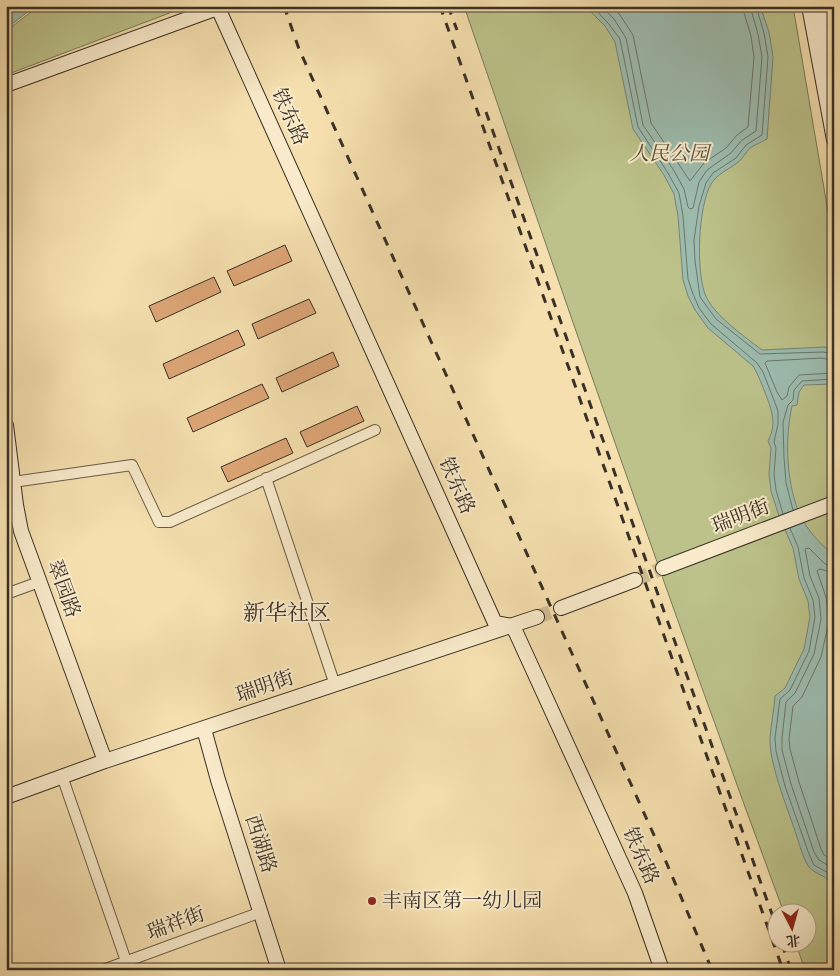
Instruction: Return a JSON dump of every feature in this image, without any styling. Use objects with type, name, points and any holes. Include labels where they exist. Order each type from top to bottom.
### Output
[{"type":"street","points":[[809,6],[834,140]]},
{"type":"street","points":[[823,6],[834,73]]},
{"type":"street","points":[[6,85],[221,7]]},
{"type":"street","name":"铁东路","points":[[221,7],[495,623],[513,626],[635,893],[662,970]]},
{"type":"street","name":"翠园路","points":[[6,425],[21,531],[105,761]]},
{"type":"street","points":[[13,482],[132,465],[159,522],[170,522],[375,430]]},
{"type":"street","points":[[266,478],[335,685]]},
{"type":"street","name":"瑞明街","points":[[663,568],[834,503]]},
{"type":"street","points":[[562,608],[635,580]]},
{"type":"street","points":[[6,594],[39,582]]},
{"type":"street","name":"瑞明街","points":[[6,796],[105,761],[513,626],[537,616]]},
{"type":"street","name":"西湖路","points":[[204,729],[218,780],[279,970]]},
{"type":"street","points":[[62,776],[126,962]]},
{"type":"street","name":"瑞祥街","points":[[103,970],[261,912]]},
{"type":"green space","points":[[39,6],[188,6],[6,75],[6,31]]},
{"type":"green space","name":"人民公园","points":[[464,6],[793,6],[834,247],[834,970],[805,970],[799,954],[818,954],[818,904],[781,904],[621,461]]},
{"type":"water","points":[[6,6],[35,6],[6,29]]},
{"type":"water","points":[[585,6],[760,6],[769,32],[773,57],[767,139],[750,148],[739,161],[719,175],[711,184],[703,208],[701,223],[700,270],[705,294],[714,309],[730,325],[762,350],[824,347],[834,350],[834,384],[804,385],[799,392],[797,405],[792,406],[788,431],[788,458],[791,485],[801,517],[818,541],[834,556],[834,885],[812,870],[804,859],[779,785],[770,748],[775,696],[785,688],[804,649],[810,617],[808,601],[799,579],[793,548],[779,516],[771,491],[769,474],[771,448],[768,441],[771,435],[773,418],[770,407],[753,366],[708,328],[688,296],[683,280],[678,216],[674,194],[664,175],[633,129],[615,42],[605,26]]},
{"type":"building","points":[[285,245],[292,261],[234,286],[227,271]]},
{"type":"building","points":[[214,277],[221,292],[156,322],[149,306]]},
{"type":"building","points":[[309,299],[316,313],[258,339],[252,324]]},
{"type":"building","points":[[238,330],[245,345],[169,379],[163,364]]},
{"type":"building","points":[[333,352],[339,366],[282,392],[276,378]]},
{"type":"building","points":[[262,384],[269,398],[193,432],[187,418]]},
{"type":"building","points":[[357,406],[364,421],[307,447],[300,432]]},
{"type":"building","points":[[286,438],[293,453],[228,482],[221,467]]},
{"type":"tunnel","points":[[635,580],[663,568]]},
{"type":"tunnel","points":[[537,617],[561,608]]},
{"type":"railway","points":[[284,6],[299,49],[667,864],[712,970]]},
{"type":"railway","points":[[440,6],[783,970]]},
{"type":"railway","points":[[448,6],[457,30]]},
{"type":"railway","points":[[486,112],[768,904]]},
{"type":"railway","points":[[785,954],[791,970]]},
{"type":"place","name":"丰南区第一幼儿园","points":[[372,901]]},
{"type":"district","name":"新华社区","points":[[287,614]]}]
